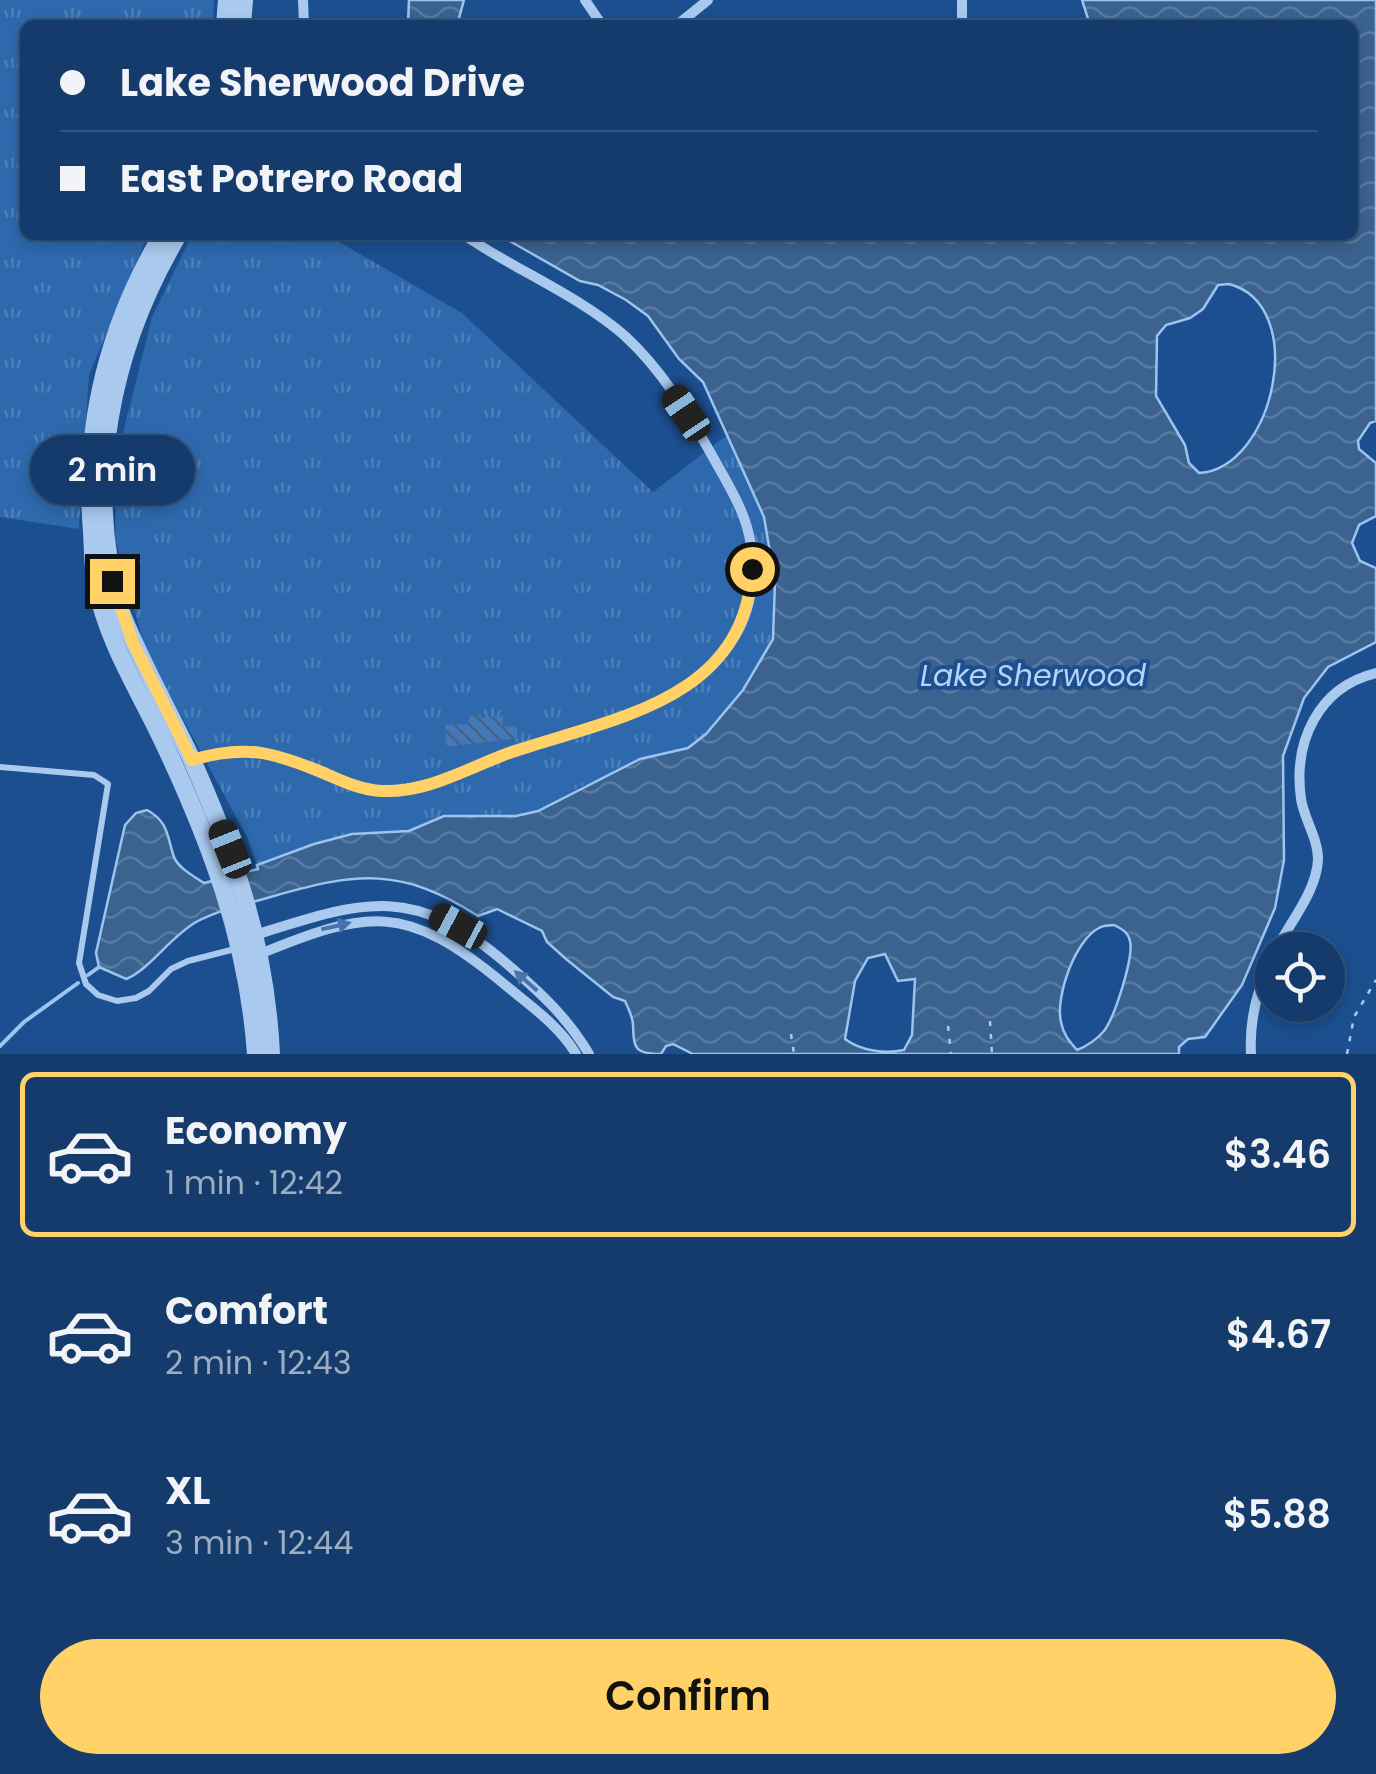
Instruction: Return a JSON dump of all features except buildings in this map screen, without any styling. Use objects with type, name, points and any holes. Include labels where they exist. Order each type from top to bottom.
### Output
[{"type":"street","points":[[682,20],[708,0]]},
{"type":"street","points":[[159,240],[133,289],[108,353],[92,431],[90,490],[96,583],[106,616],[130,678],[183,764]]},
{"type":"street","points":[[175,240],[137,314],[121,363],[107,432],[103,476],[112,581],[121,612],[221,851],[269,1008],[271,1054]]},
{"type":"street","points":[[183,764],[240,750],[264,751],[372,790],[386,792],[439,782],[500,756],[617,720],[668,696],[688,686],[716,662],[737,635],[751,597],[747,526],[734,495],[674,395],[623,335],[472,240]]},
{"type":"street","points":[[1286,932],[1306,897],[1317,865],[1317,850],[1304,813],[1300,784],[1307,736],[1315,716],[1330,696],[1358,677],[1376,673]]},
{"type":"street","points":[[247,940],[336,910],[372,905],[421,910],[458,926],[497,955],[551,1002],[589,1054]]},
{"type":"street","points":[[247,940],[360,922],[408,925],[447,940],[466,954],[550,1023],[576,1054]]},
{"type":"street","points":[[247,940],[256,1054]]},
{"type":"street","points":[[1251,1054],[1255,1004]]},
{"type":"lane","points":[[0,767],[94,775],[108,784],[79,963],[86,984],[98,996],[116,1001],[136,998],[149,991],[171,968],[247,940]]},
{"type":"path","points":[[1347,1054],[1354,1017],[1376,980]]},
{"type":"path","points":[[990,1021],[992,1054]]},
{"type":"path","points":[[948,1026],[951,1054]]},
{"type":"path","points":[[792,1034],[794,1054]]},
{"type":"green space","points":[[0,0],[214,0],[213,20],[20,20],[20,240],[146,240],[89,375],[79,529],[0,517]]},
{"type":"green space","points":[[190,240],[336,240],[462,313],[653,492],[727,435],[764,517],[775,581],[773,639],[754,675],[706,734],[688,748],[640,760],[538,811],[516,816],[444,816],[409,831],[352,834],[257,865],[247,837],[145,649],[115,538],[117,457],[152,317]]},
{"type":"water","points":[[409,0],[464,0],[458,20],[408,20]]},
{"type":"water","name":"Lake Sherwood","points":[[1082,0],[1376,0],[1376,421],[1370,423],[1358,441],[1359,449],[1376,463],[1376,516],[1359,525],[1352,543],[1360,561],[1376,568],[1376,642],[1328,667],[1304,698],[1283,756],[1284,860],[1275,908],[1265,932],[1255,932],[1255,955],[1242,985],[1205,1037],[1188,1039],[1179,1047],[1179,1054],[693,1054],[673,1044],[661,1054],[645,1053],[635,1044],[625,1001],[613,997],[566,959],[547,942],[542,931],[497,909],[478,916],[426,889],[379,879],[330,882],[215,913],[186,929],[143,969],[126,979],[99,967],[96,953],[125,825],[136,813],[147,810],[160,820],[176,861],[204,883],[258,869],[257,865],[352,834],[409,831],[444,816],[516,816],[538,811],[640,759],[688,748],[706,734],[743,690],[773,639],[775,581],[764,517],[703,382],[679,359],[648,316],[598,285],[580,281],[508,240],[1358,240],[1358,20],[1088,20]],"holes":[[[1229,284],[1254,298],[1269,322],[1275,352],[1272,385],[1263,417],[1247,445],[1225,465],[1199,473],[1189,463],[1185,445],[1156,396],[1157,336],[1166,325],[1190,318],[1203,309],[1218,285]],[[1114,925],[1130,941],[1129,960],[1112,1015],[1103,1032],[1077,1050],[1061,1022],[1061,998],[1069,970],[1090,934]],[[885,954],[898,981],[915,979],[912,1035],[904,1050],[873,1050],[845,1039],[855,981],[868,958]]]},
{"type":"waterway","points":[[88,975],[99,967]]},
{"type":"waterway","points":[[0,1046],[24,1022],[78,983]]},
{"type":"route","points":[[112,581],[133,643],[192,760],[240,750],[264,751],[358,787],[386,792],[439,782],[500,756],[617,720],[688,686],[716,662],[737,635],[751,597],[752,569]]}]
